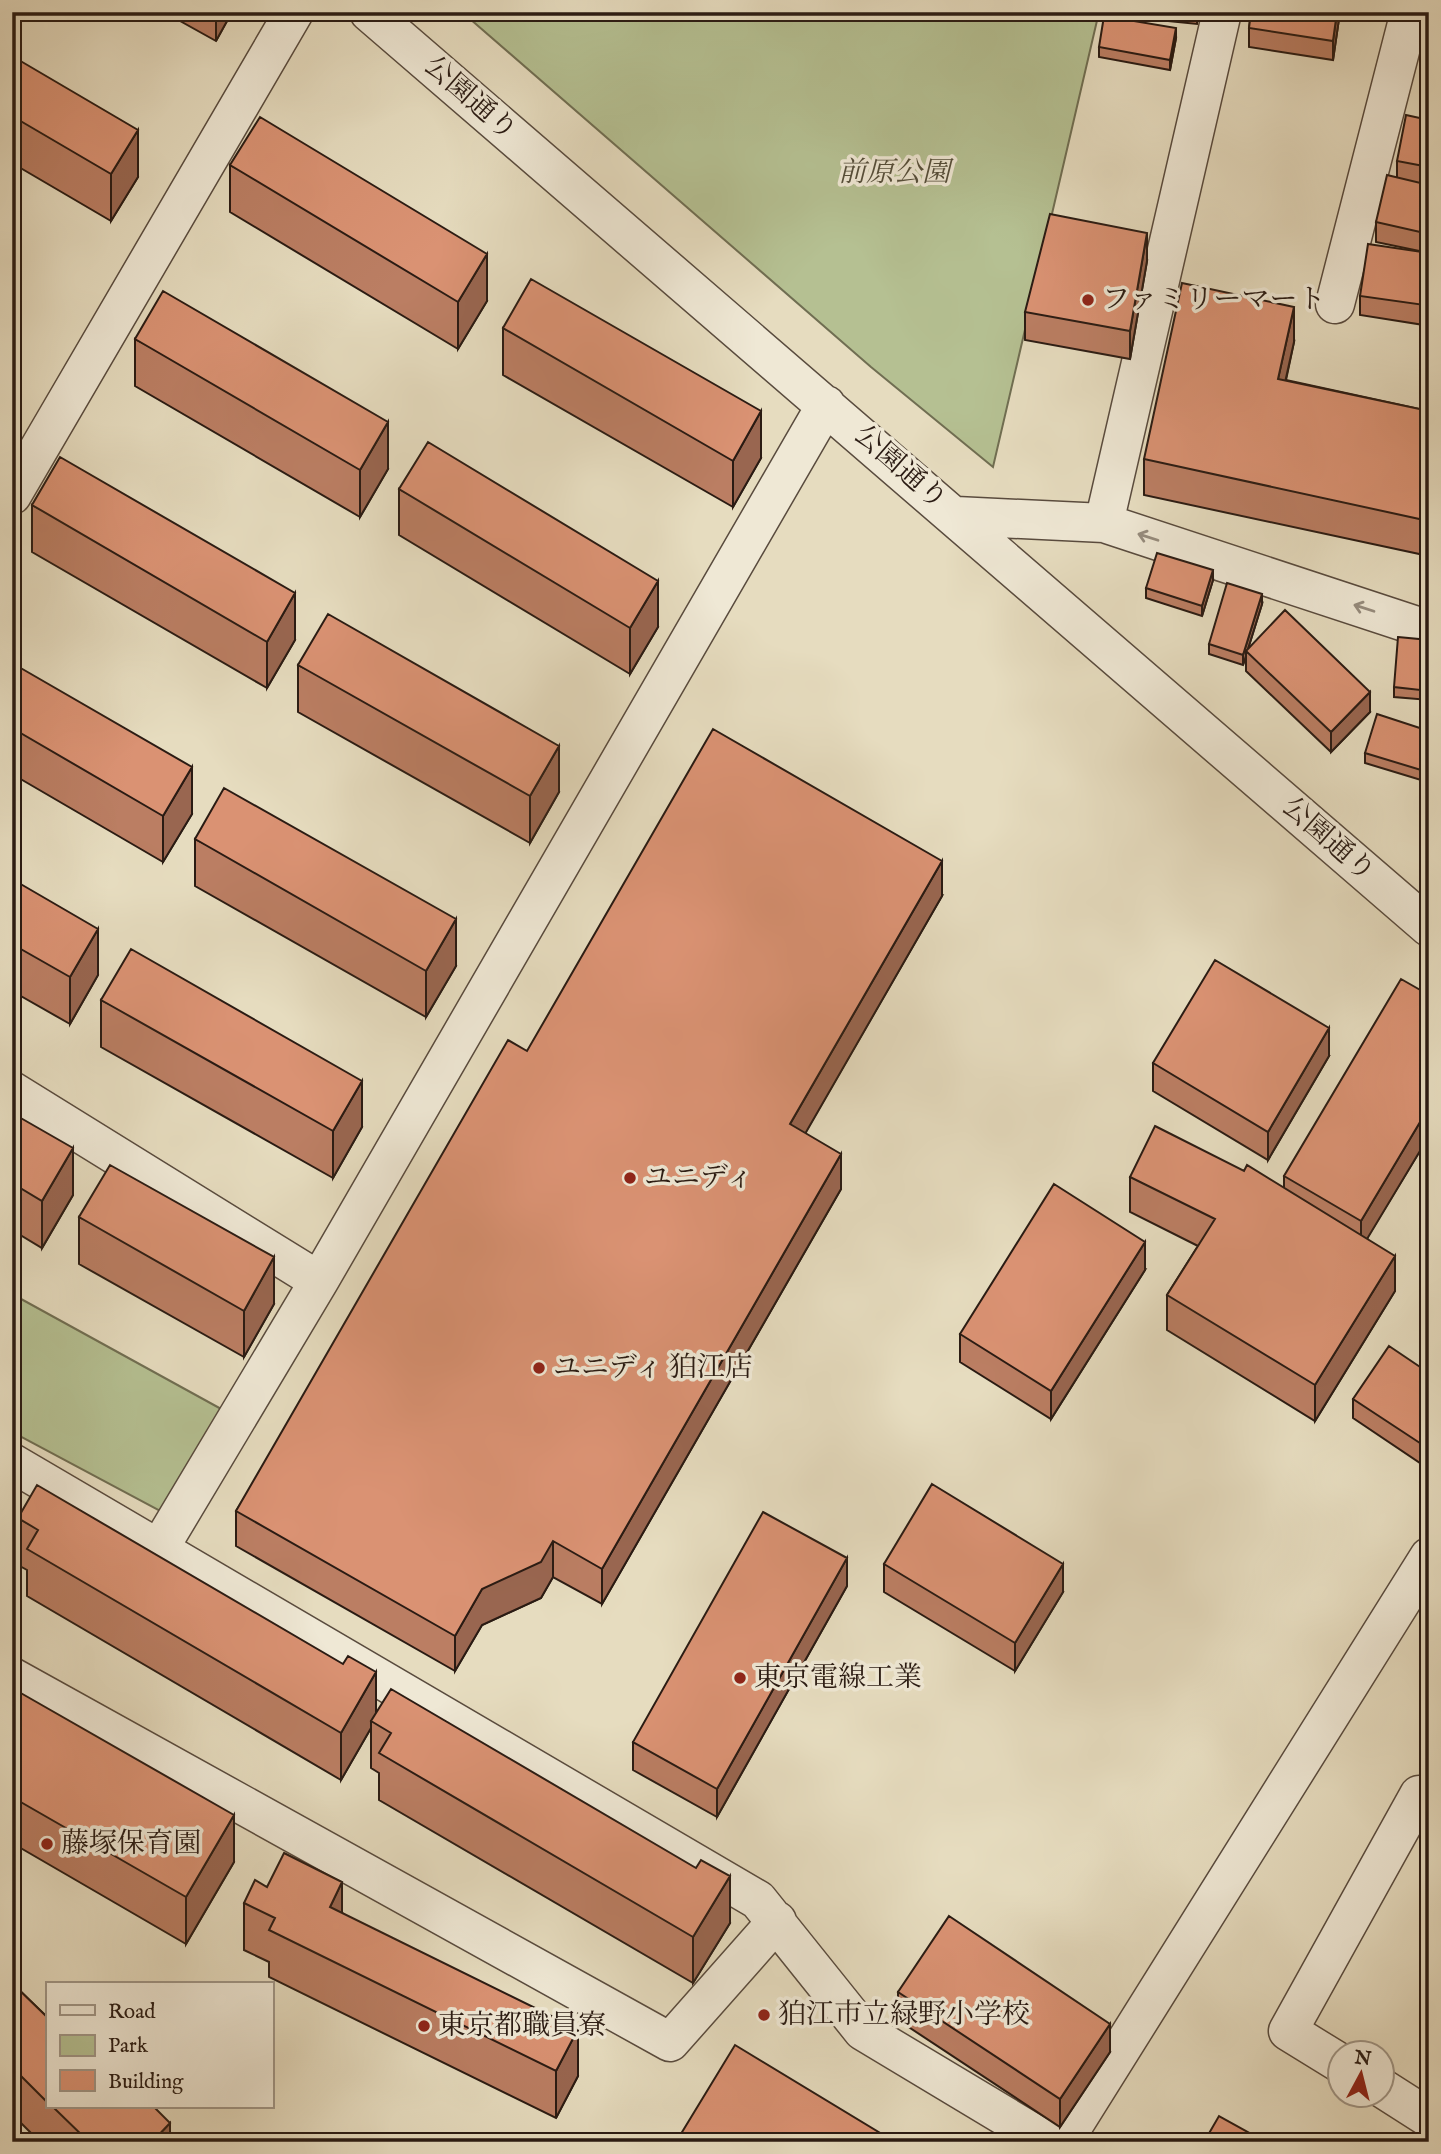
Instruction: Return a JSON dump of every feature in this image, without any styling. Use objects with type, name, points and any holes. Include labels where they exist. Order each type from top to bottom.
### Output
[{"type":"street","points":[[13,490],[294,12]]},
{"type":"street","name":"公園通り","points":[[369,12],[1429,927]]},
{"type":"street","points":[[1104,523],[1222,12]]},
{"type":"street","points":[[1335,304],[1410,12]]},
{"type":"street","points":[[160,1547],[319,1281],[826,405]]},
{"type":"street","points":[[956,516],[1104,523],[1429,630]]},
{"type":"street","points":[[12,1091],[319,1281]]},
{"type":"street","points":[[12,1463],[160,1547],[758,1900],[863,2031],[1048,2142]]},
{"type":"street","points":[[1063,2142],[1429,1557]]},
{"type":"street","points":[[12,1677],[670,2042],[777,1922]]},
{"type":"street","points":[[1326,2055],[1288,2031],[1419,1795]]},
{"type":"street","points":[[1396,2097],[1429,2118]]},
{"type":"green space","name":"前原公園","points":[[462,12],[1099,12],[993,467],[871,367]]},
{"type":"green space","points":[[12,1294],[223,1410],[162,1512],[12,1432]]},
{"type":"building","points":[[1251,12],[1337,12],[1333,41],[1249,28]]},
{"type":"building","points":[[1104,16],[1176,28],[1170,60],[1099,47]]},
{"type":"building","points":[[12,56],[138,130],[111,174],[12,116]]},
{"type":"building","points":[[1429,70],[1429,90],[1424,89]]},
{"type":"building","points":[[1406,115],[1429,120],[1429,167],[1397,161]]},
{"type":"building","points":[[260,117],[487,254],[458,302],[230,165]]},
{"type":"building","points":[[1387,175],[1429,185],[1429,234],[1376,222]]},
{"type":"building","name":"ファミリーマート","points":[[1050,214],[1147,233],[1130,331],[1025,312]]},
{"type":"building","points":[[1368,244],[1429,253],[1429,278],[1424,305],[1360,296]]},
{"type":"building","points":[[531,279],[761,411],[733,461],[503,328]]},
{"type":"building","points":[[1182,283],[1294,307],[1278,379],[1429,411],[1429,499],[1424,520],[1144,459]]},
{"type":"building","points":[[163,291],[388,422],[360,470],[135,339]]},
{"type":"building","points":[[428,442],[658,581],[630,628],[399,489]]},
{"type":"building","points":[[60,457],[295,593],[267,642],[32,505]]},
{"type":"building","points":[[1157,553],[1213,570],[1202,606],[1146,588]]},
{"type":"building","points":[[1227,583],[1262,594],[1243,655],[1209,644]]},
{"type":"building","points":[[1285,610],[1370,692],[1331,732],[1246,651]]},
{"type":"building","points":[[328,614],[559,746],[530,796],[298,665]]},
{"type":"building","points":[[1398,637],[1429,640],[1429,691],[1394,687]]},
{"type":"building","points":[[12,663],[192,767],[163,816],[12,728]]},
{"type":"building","points":[[1377,714],[1429,731],[1429,745],[1421,770],[1365,753]]},
{"type":"building","name":"ユニディ 狛江店","points":[[713,729],[942,861],[790,1124],[841,1154],[602,1569],[553,1541],[541,1562],[482,1589],[455,1636],[236,1511],[508,1040],[527,1051]]},
{"type":"building","points":[[224,788],[456,919],[426,971],[195,839]]},
{"type":"building","points":[[12,879],[98,929],[70,977],[12,944]]},
{"type":"building","points":[[131,949],[362,1081],[333,1131],[101,1000]]},
{"type":"building","points":[[1215,960],[1329,1028],[1268,1132],[1153,1063]]},
{"type":"building","points":[[1401,979],[1429,995],[1429,1107],[1361,1221],[1284,1176]]},
{"type":"building","points":[[12,1113],[73,1148],[42,1201],[12,1183]]},
{"type":"building","points":[[1155,1126],[1244,1171],[1247,1165],[1395,1256],[1315,1385],[1167,1295],[1215,1219],[1130,1177]]},
{"type":"building","points":[[110,1165],[274,1257],[244,1311],[79,1217]]},
{"type":"building","points":[[1054,1184],[1145,1242],[1051,1391],[960,1334]]},
{"type":"building","points":[[1389,1346],[1429,1373],[1429,1449],[1353,1399]]},
{"type":"building","points":[[932,1484],[1063,1564],[1015,1643],[884,1564]]},
{"type":"building","points":[[37,1485],[343,1664],[348,1656],[376,1672],[341,1733],[27,1549],[38,1530],[18,1518]]},
{"type":"building","name":"東京電線工業","points":[[763,1512],[847,1558],[717,1789],[633,1742]]},
{"type":"building","points":[[12,1688],[234,1815],[186,1897],[12,1797]]},
{"type":"building","points":[[391,1689],[696,1868],[701,1860],[730,1876],[693,1937],[379,1753],[391,1733],[371,1721]]},
{"type":"building","points":[[284,1853],[342,1882],[330,1907],[578,2029],[556,2071],[269,1930],[275,1918],[244,1903],[255,1880],[267,1887]]},
{"type":"building","points":[[949,1916],[1110,2024],[1060,2099],[898,1992]]},
{"type":"building","points":[[12,1983],[46,2016],[46,2101],[12,2067]]},
{"type":"building","points":[[735,2045],[895,2142],[676,2142]]},
{"type":"building","points":[[54,2108],[155,2108],[170,2123],[152,2142],[89,2142]]},
{"type":"building","points":[[1219,2116],[1266,2142],[1204,2142]]},
{"type":"place","name":"ファミリーマート","points":[[1088,300]]},
{"type":"place","name":"ユニディ","points":[[630,1178]]},
{"type":"place","name":"ユニディ 狛江店","points":[[539,1368]]},
{"type":"place","name":"東京電線工業","points":[[740,1678]]},
{"type":"place","name":"藤塚保育園","points":[[47,1844]]},
{"type":"place","name":"狛江市立緑野小学校","points":[[764,2015]]},
{"type":"place","name":"東京都職員寮","points":[[424,2026]]}]
